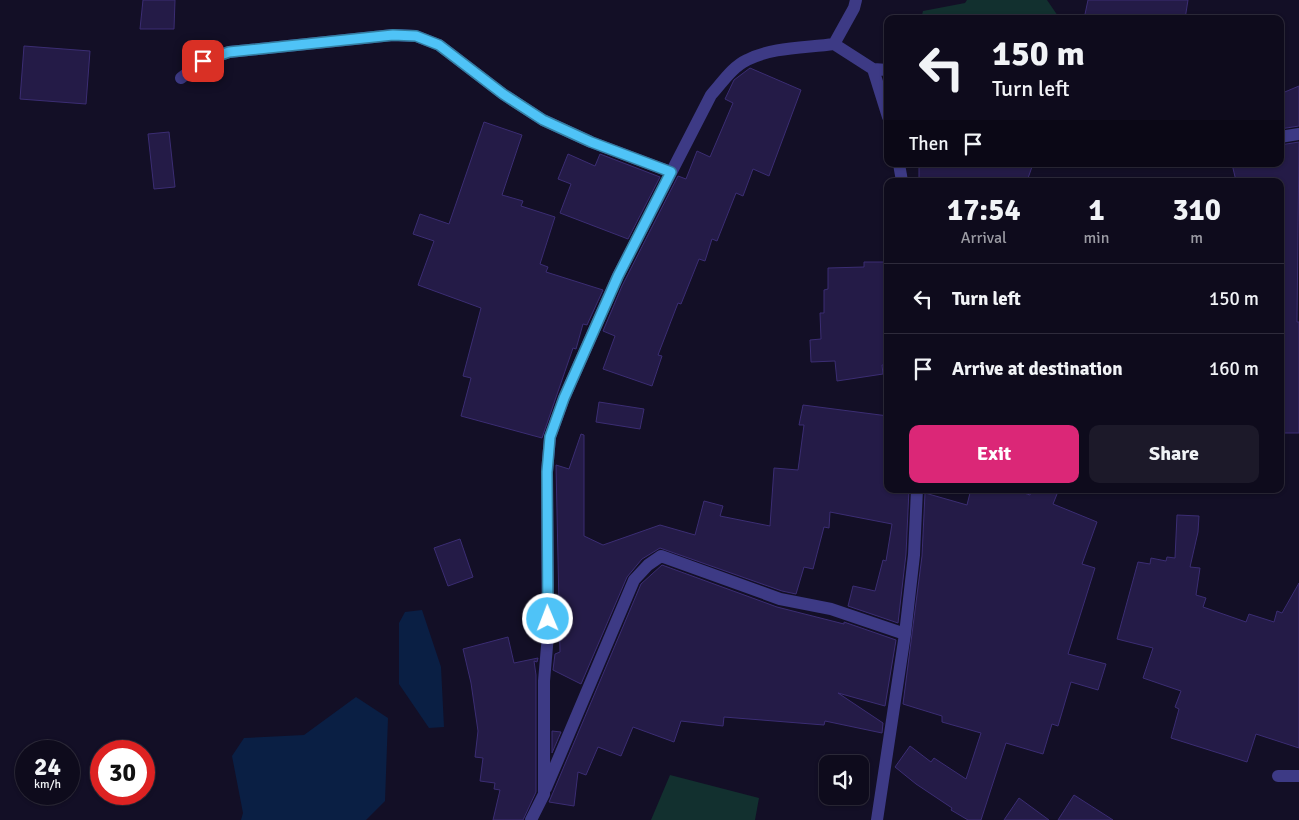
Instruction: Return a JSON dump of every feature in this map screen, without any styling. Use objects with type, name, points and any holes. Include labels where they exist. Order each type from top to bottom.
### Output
[{"type":"street","points":[[834,44],[854,8],[856,0]]},
{"type":"street","points":[[181,78],[203,61],[229,52],[393,35],[416,36],[439,45],[503,94],[543,120],[591,142],[671,172]]},
{"type":"street","points":[[544,794],[544,681],[548,635],[547,472],[550,437],[564,398],[618,276],[711,95],[731,71],[746,60],[768,52],[834,44],[872,69],[884,70]]},
{"type":"street","points":[[872,69],[884,105]]},
{"type":"street","points":[[1284,136],[1299,134]]},
{"type":"street","points":[[877,820],[905,634],[914,555],[917,493]]},
{"type":"street","points":[[531,820],[544,794],[634,580],[648,565],[661,556],[780,599],[831,609],[905,634]]},
{"type":"street","points":[[1278,776],[1299,776]]},
{"type":"green space","points":[[967,0],[1047,0],[1057,15],[922,15],[923,11],[965,3]]},
{"type":"green space","points":[[670,775],[759,798],[755,820],[651,820]]},
{"type":"water","points":[[422,610],[441,667],[444,727],[429,728],[399,684],[399,623],[405,612]]},
{"type":"water","points":[[356,697],[388,718],[385,801],[366,820],[241,820],[243,813],[232,756],[244,738],[304,735]]},
{"type":"building","points":[[143,0],[175,0],[174,29],[140,29]]},
{"type":"building","points":[[1088,0],[1188,0],[1186,15],[1085,15]]},
{"type":"building","points":[[24,46],[90,51],[86,104],[20,99]]},
{"type":"building","points":[[750,68],[801,90],[769,176],[753,169],[743,196],[736,193],[717,241],[712,239],[705,261],[699,259],[681,304],[678,303],[658,355],[662,356],[652,386],[603,369],[615,336],[603,331],[622,286],[678,176],[686,179],[697,151],[710,157],[733,103],[725,99],[734,80]]},
{"type":"building","points":[[1299,86],[1299,126],[1284,128],[1284,92]]},
{"type":"building","points":[[484,122],[522,135],[502,195],[523,201],[521,206],[555,217],[540,264],[548,267],[546,272],[603,290],[587,325],[583,324],[576,349],[573,348],[542,438],[461,416],[471,378],[463,376],[481,308],[418,285],[434,241],[413,234],[420,214],[449,224]]},
{"type":"building","points":[[169,132],[175,187],[154,189],[148,134]]},
{"type":"building","points":[[1299,142],[1297,322],[1299,322],[1299,433],[1284,433],[1284,178],[1235,178],[1233,167],[1284,167],[1284,144]]},
{"type":"building","points":[[568,154],[595,166],[600,154],[660,177],[628,239],[560,213],[571,184],[558,179]]},
{"type":"building","points":[[919,167],[1032,167],[1028,178],[919,178]]},
{"type":"building","points":[[864,262],[884,262],[883,374],[837,381],[835,361],[811,362],[810,340],[821,339],[820,313],[824,313],[824,290],[828,289],[828,268],[864,267]]},
{"type":"building","points":[[599,402],[644,409],[640,429],[596,422]]},
{"type":"building","points":[[803,405],[884,415],[884,493],[909,493],[906,554],[898,623],[848,606],[853,586],[875,591],[883,560],[886,561],[892,524],[830,512],[829,528],[824,527],[813,569],[804,567],[796,594],[782,591],[660,548],[642,559],[627,577],[581,684],[553,670],[555,654],[560,652],[556,465],[569,469],[581,434],[584,435],[584,536],[603,545],[660,525],[695,535],[704,501],[723,506],[720,516],[770,526],[774,468],[798,470],[804,425],[799,425]]},
{"type":"building","points":[[925,493],[967,505],[970,493],[1024,493],[1030,495],[1031,493],[1057,493],[1053,504],[1097,522],[1082,564],[1095,568],[1068,654],[1106,664],[1098,690],[1071,682],[1058,726],[1052,724],[1043,754],[1006,743],[981,820],[968,820],[951,810],[952,808],[916,784],[895,767],[910,746],[931,762],[934,758],[966,779],[981,733],[942,722],[942,716],[903,704],[922,556]]},
{"type":"building","points":[[1177,515],[1199,516],[1198,532],[1190,567],[1200,568],[1196,595],[1206,598],[1203,607],[1246,622],[1249,614],[1274,622],[1277,611],[1282,613],[1299,583],[1299,748],[1256,734],[1247,762],[1171,738],[1179,709],[1175,707],[1181,691],[1143,678],[1153,648],[1117,639],[1138,562],[1150,564],[1151,558],[1166,561],[1167,557],[1175,558]]},
{"type":"building","points":[[460,539],[473,577],[448,586],[434,548]]},
{"type":"building","points":[[662,565],[777,607],[844,624],[844,622],[896,640],[885,706],[838,693],[883,723],[882,733],[825,721],[824,725],[724,717],[723,726],[681,721],[674,742],[633,727],[621,756],[598,747],[586,775],[578,772],[574,806],[549,802],[641,584]]},
{"type":"building","points":[[508,637],[514,663],[538,658],[537,662],[534,661],[536,675],[536,792],[523,820],[493,820],[500,790],[494,789],[495,783],[480,781],[483,758],[475,757],[478,731],[471,683],[463,649]]},
{"type":"building","points":[[552,731],[561,732],[552,753]]},
{"type":"building","points":[[1074,795],[1113,820],[1058,820]]},
{"type":"building","points":[[1019,798],[1049,820],[1004,820]]},
{"type":"route","points":[[203,61],[229,52],[393,35],[416,36],[439,45],[503,94],[543,120],[591,142],[671,172],[618,276],[564,398],[550,437],[547,472],[549,532],[548,619]]}]
